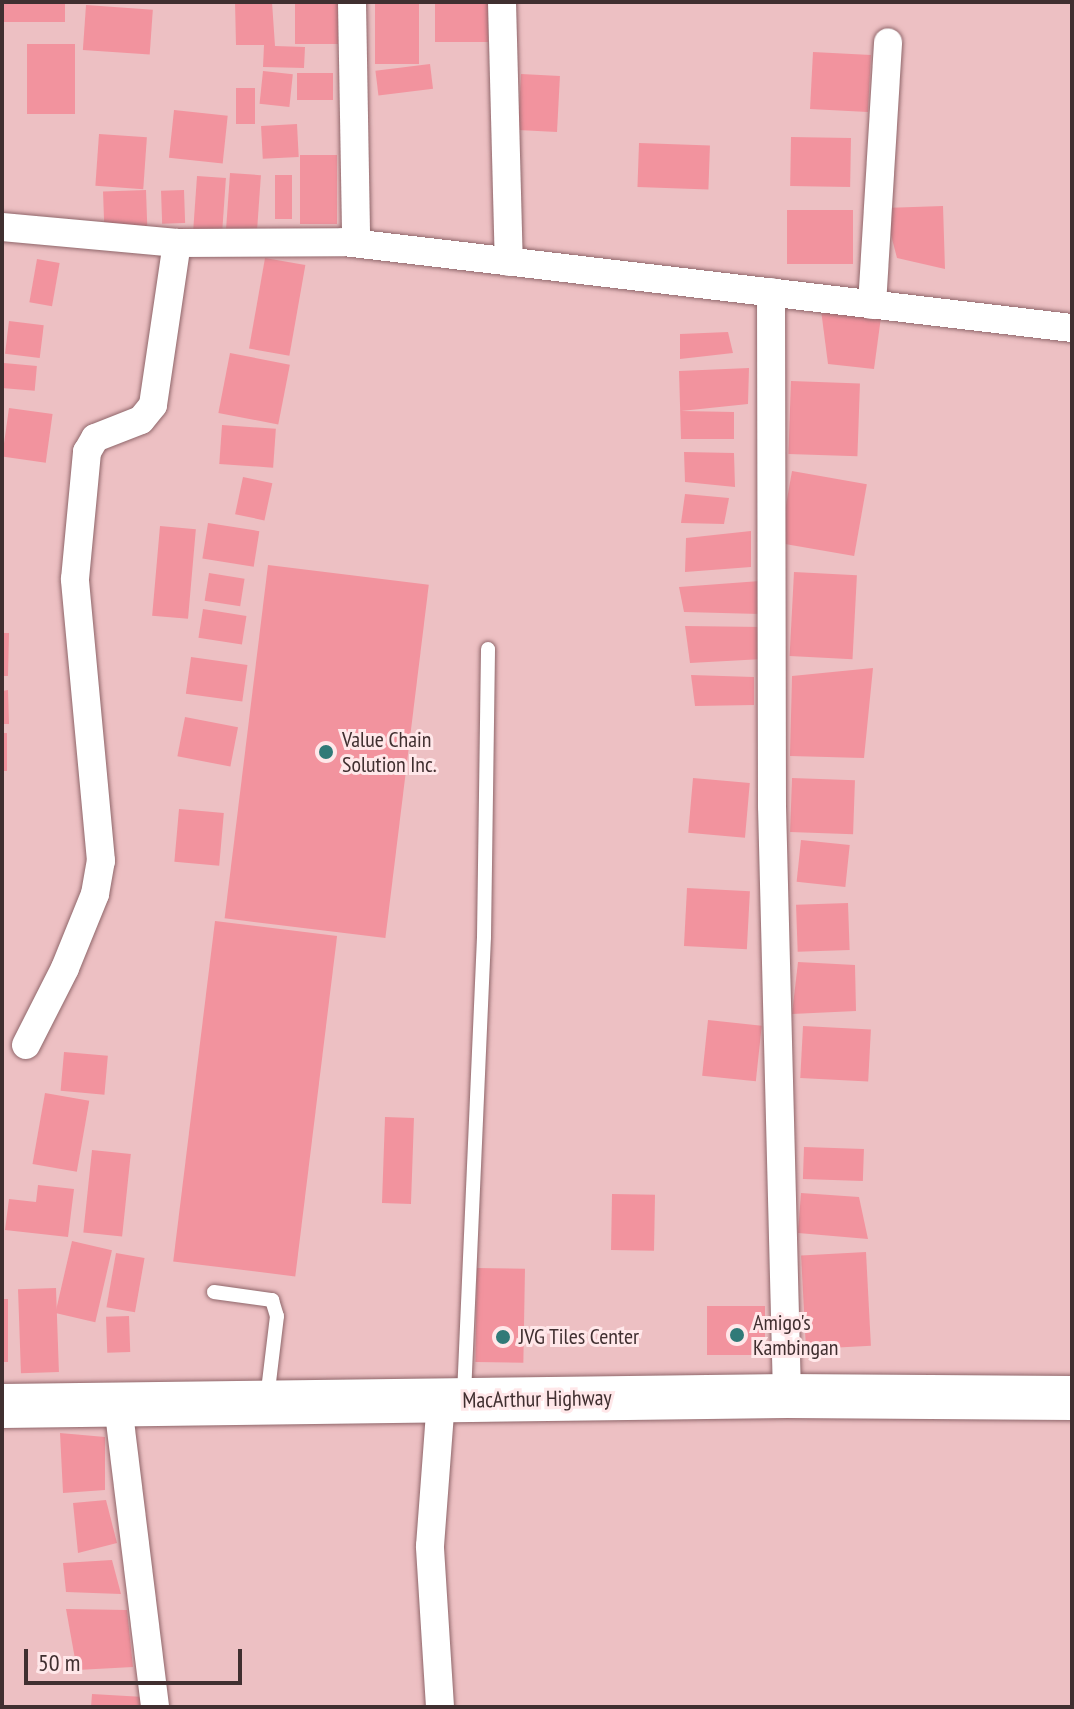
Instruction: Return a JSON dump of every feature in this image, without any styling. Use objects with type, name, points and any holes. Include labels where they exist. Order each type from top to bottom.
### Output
[{"type":"highway","name":"MacArthur Highway","points":[[2,1406],[787,1396],[1072,1398]]},
{"type":"street","points":[[352,2],[356,243]]},
{"type":"street","points":[[502,2],[509,262]]},
{"type":"street","points":[[872,305],[888,42]]},
{"type":"street","points":[[2,227],[177,243],[356,243],[1072,328]]},
{"type":"street","points":[[26,1045],[65,968],[100,872],[75,579],[87,452],[103,432],[141,420],[153,405],[177,243]]},
{"type":"street","points":[[771,292],[772,806],[787,1396]]},
{"type":"street","points":[[440,1707],[430,1546],[452,1399]]},
{"type":"street","points":[[118,1405],[155,1707]]},
{"type":"lane","points":[[452,1399],[484,937],[488,649]]},
{"type":"lane","points":[[214,1292],[272,1300],[277,1316],[267,1402]]},
{"type":"building","points":[[2,2],[65,2],[65,22],[2,22]]},
{"type":"building","points":[[235,2],[272,2],[275,46],[305,47],[304,68],[263,67],[264,45],[236,45]]},
{"type":"building","points":[[295,2],[338,2],[338,44],[295,44]]},
{"type":"building","points":[[375,2],[419,2],[419,64],[375,64]]},
{"type":"building","points":[[435,2],[488,2],[488,42],[435,42]]},
{"type":"building","points":[[86,5],[153,10],[150,55],[83,50]]},
{"type":"building","points":[[27,44],[75,44],[75,114],[27,114]]},
{"type":"building","points":[[813,52],[871,55],[868,112],[810,109]]},
{"type":"building","points":[[430,64],[433,89],[378,96],[375,71]]},
{"type":"building","points":[[263,71],[293,74],[289,107],[260,104]]},
{"type":"building","points":[[297,73],[333,73],[333,100],[297,100]]},
{"type":"building","points":[[521,74],[560,76],[557,132],[518,130]]},
{"type":"building","points":[[236,88],[255,88],[255,124],[236,124]]},
{"type":"building","points":[[174,110],[228,116],[223,163],[169,158]]},
{"type":"building","points":[[297,124],[299,157],[263,159],[261,126]]},
{"type":"building","points":[[99,134],[147,137],[143,189],[95,186]]},
{"type":"building","points":[[791,137],[851,138],[850,187],[790,186]]},
{"type":"building","points":[[639,143],[710,145],[708,189],[637,187]]},
{"type":"building","points":[[300,155],[337,155],[337,224],[300,224]]},
{"type":"building","points":[[230,173],[261,175],[257,232],[226,230]]},
{"type":"building","points":[[275,175],[292,175],[292,219],[275,219]]},
{"type":"building","points":[[197,176],[226,178],[222,233],[193,231]]},
{"type":"building","points":[[146,190],[147,226],[104,227],[103,192]]},
{"type":"building","points":[[184,190],[185,223],[162,224],[161,191]]},
{"type":"building","points":[[943,206],[945,269],[897,258],[884,208]]},
{"type":"building","points":[[787,210],[853,210],[853,264],[787,264]]},
{"type":"building","points":[[265,258],[305,265],[289,356],[249,349]]},
{"type":"building","points":[[37,259],[60,263],[52,306],[29,302]]},
{"type":"building","points":[[821,310],[881,317],[874,369],[828,364]]},
{"type":"building","points":[[9,321],[44,325],[40,358],[5,354]]},
{"type":"building","points":[[728,332],[733,353],[680,359],[680,334]]},
{"type":"building","points":[[230,353],[290,365],[278,425],[218,413]]},
{"type":"building","points":[[4,363],[37,366],[35,391],[2,388]]},
{"type":"building","points":[[749,368],[748,404],[681,411],[734,412],[734,439],[681,439],[679,371]]},
{"type":"building","points":[[791,381],[860,383],[857,456],[788,454]]},
{"type":"building","points":[[9,408],[53,414],[46,463],[2,457]]},
{"type":"building","points":[[222,425],[276,429],[273,468],[219,464]]},
{"type":"building","points":[[684,452],[734,453],[735,487],[685,482]]},
{"type":"building","points":[[792,471],[867,484],[854,556],[779,543]]},
{"type":"building","points":[[243,477],[272,483],[264,520],[235,514]]},
{"type":"building","points":[[685,494],[729,498],[724,524],[681,523]]},
{"type":"building","points":[[208,523],[259,531],[254,567],[202,559]]},
{"type":"building","points":[[160,526],[196,529],[188,619],[152,616]]},
{"type":"building","points":[[751,531],[751,567],[685,572],[686,538]]},
{"type":"building","name":"Value Chain Solution Inc.","points":[[268,565],[429,585],[385,938],[225,918]]},
{"type":"building","points":[[794,572],[857,575],[853,659],[790,656]]},
{"type":"building","points":[[209,573],[245,579],[240,606],[205,601]]},
{"type":"building","points":[[760,581],[760,614],[684,612],[679,587]]},
{"type":"building","points":[[203,609],[246,616],[242,645],[198,638]]},
{"type":"building","points":[[685,626],[763,627],[763,659],[690,663]]},
{"type":"building","points":[[2,633],[9,633],[8,676],[2,676]]},
{"type":"building","points":[[191,657],[247,665],[242,702],[186,694]]},
{"type":"building","points":[[873,668],[864,758],[790,756],[792,676]]},
{"type":"building","points":[[691,675],[754,677],[754,705],[695,706]]},
{"type":"building","points":[[8,690],[9,724],[2,724],[2,691]]},
{"type":"building","points":[[185,717],[238,727],[230,767],[177,756]]},
{"type":"building","points":[[2,733],[7,733],[7,771],[2,771]]},
{"type":"building","points":[[693,778],[750,783],[745,838],[688,833]]},
{"type":"building","points":[[792,778],[855,780],[853,834],[790,832]]},
{"type":"building","points":[[179,809],[224,813],[219,866],[174,862]]},
{"type":"building","points":[[801,840],[850,845],[845,887],[797,882]]},
{"type":"building","points":[[687,888],[750,891],[747,949],[684,946]]},
{"type":"building","points":[[848,903],[850,950],[798,952],[796,905]]},
{"type":"building","points":[[215,921],[337,936],[295,1276],[173,1261]]},
{"type":"building","points":[[798,962],[855,965],[856,1011],[792,1014]]},
{"type":"building","points":[[708,1020],[762,1026],[756,1081],[702,1076]]},
{"type":"building","points":[[803,1026],[871,1030],[868,1081],[800,1078]]},
{"type":"building","points":[[64,1052],[108,1056],[104,1095],[61,1091]]},
{"type":"building","points":[[45,1093],[89,1101],[77,1172],[32,1164]]},
{"type":"building","points":[[385,1117],[414,1118],[411,1204],[382,1203]]},
{"type":"building","points":[[804,1147],[864,1149],[863,1181],[803,1179]]},
{"type":"building","points":[[92,1150],[131,1154],[122,1237],[83,1233]]},
{"type":"building","points":[[38,1185],[74,1189],[68,1237],[5,1230],[9,1199],[36,1202]]},
{"type":"building","points":[[801,1193],[859,1197],[868,1239],[798,1233]]},
{"type":"building","points":[[612,1194],[655,1195],[654,1251],[611,1250]]},
{"type":"building","points":[[72,1241],[112,1250],[95,1322],[55,1313]]},
{"type":"building","points":[[866,1252],[871,1346],[806,1349],[801,1255]]},
{"type":"building","points":[[116,1253],[145,1258],[135,1312],[106,1307]]},
{"type":"building","points":[[477,1268],[525,1269],[523,1363],[475,1362]]},
{"type":"building","points":[[56,1288],[59,1372],[21,1373],[18,1289]]},
{"type":"building","points":[[2,1299],[8,1299],[8,1362],[2,1362]]},
{"type":"building","points":[[707,1306],[765,1306],[765,1355],[707,1355]]},
{"type":"building","points":[[129,1316],[130,1352],[107,1353],[106,1317]]},
{"type":"building","points":[[60,1433],[105,1437],[105,1490],[63,1493]]},
{"type":"building","points":[[106,1500],[117,1543],[78,1553],[73,1503]]},
{"type":"building","points":[[112,1560],[121,1594],[66,1592],[63,1563]]},
{"type":"building","points":[[66,1609],[127,1610],[133,1667],[77,1670]]},
{"type":"building","points":[[92,1694],[144,1697],[143,1707],[91,1707]]},
{"type":"place","name":"Value Chain Solution Inc.","points":[[326,752]]},
{"type":"place","name":"Amigo's Kambingan","points":[[737,1335]]},
{"type":"place","name":"JVG Tiles Center","points":[[503,1337]]}]
